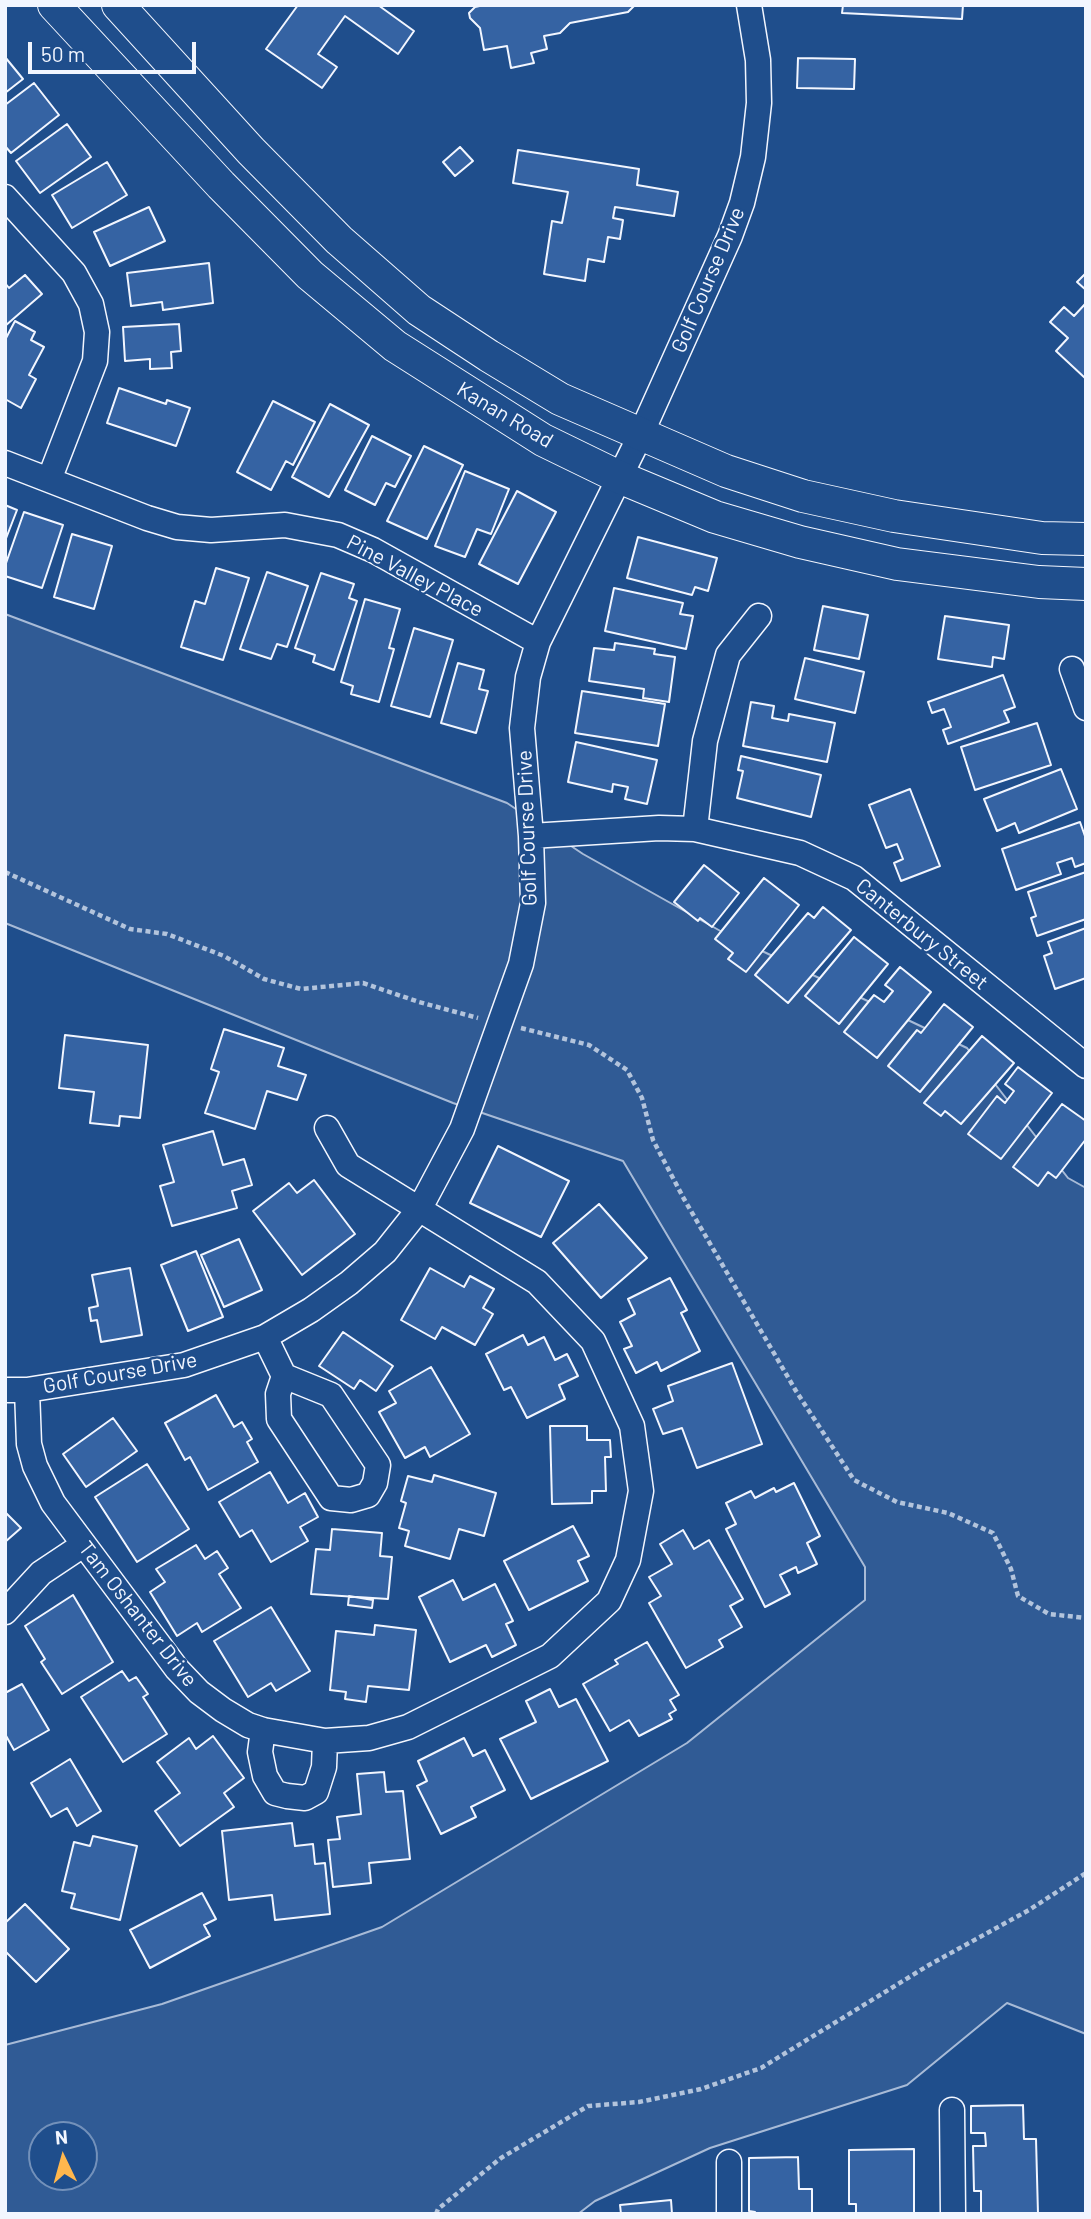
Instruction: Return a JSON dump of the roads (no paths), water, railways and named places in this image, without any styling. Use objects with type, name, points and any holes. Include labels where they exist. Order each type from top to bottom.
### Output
[{"type":"main road","name":"Kanan Road","points":[[54,5],[221,186],[310,275],[395,346],[543,440],[619,477],[715,517],[824,547],[897,564],[1040,582],[1086,584]]},
{"type":"main road","name":"Kanan Road","points":[[118,5],[251,151],[339,240],[419,310],[560,399],[726,471],[803,496],[894,516],[1042,538],[1086,539]]},
{"type":"street","name":"Golf Course Drive","points":[[16,1390],[184,1365],[265,1337],[311,1310],[349,1283],[384,1252],[420,1208],[461,1129],[521,964],[533,903],[531,836],[522,728],[527,677],[538,642],[641,434],[730,236],[742,203],[753,157],[759,103],[758,60],[749,5]]},
{"type":"street","points":[[5,197],[74,273],[91,304],[97,332],[95,361],[49,480]]},
{"type":"street","name":"Pine Valley Place","points":[[5,463],[147,519],[177,527],[211,530],[285,525],[338,535],[373,550],[538,642]]},
{"type":"street","points":[[695,829],[705,741],[728,655],[759,616]]},
{"type":"street","points":[[1072,669],[1086,708]]},
{"type":"street","name":"Canterbury Street","points":[[531,836],[659,828],[695,829],[800,853],[854,878],[1086,1066]]},
{"type":"street","name":"Tam Oshanter Drive","points":[[16,1390],[36,1466],[53,1503],[83,1545],[184,1677],[223,1710],[263,1730],[325,1741],[369,1738],[408,1727],[550,1656],[609,1601],[628,1560],[641,1491],[632,1426],[593,1341],[537,1282],[348,1165],[327,1128]]},
{"type":"street","points":[[265,1337],[284,1377],[331,1395],[378,1465],[376,1483],[368,1495],[351,1500],[331,1497],[279,1419],[278,1394],[284,1377]]},
{"type":"street","points":[[5,1612],[41,1573],[83,1545]]},
{"type":"street","points":[[263,1730],[260,1752],[265,1776],[275,1793],[287,1796],[305,1798],[316,1792],[324,1767],[325,1741]]},
{"type":"street","points":[[952,2110],[953,2214]]},
{"type":"street","points":[[729,2162],[729,2214]]}]
